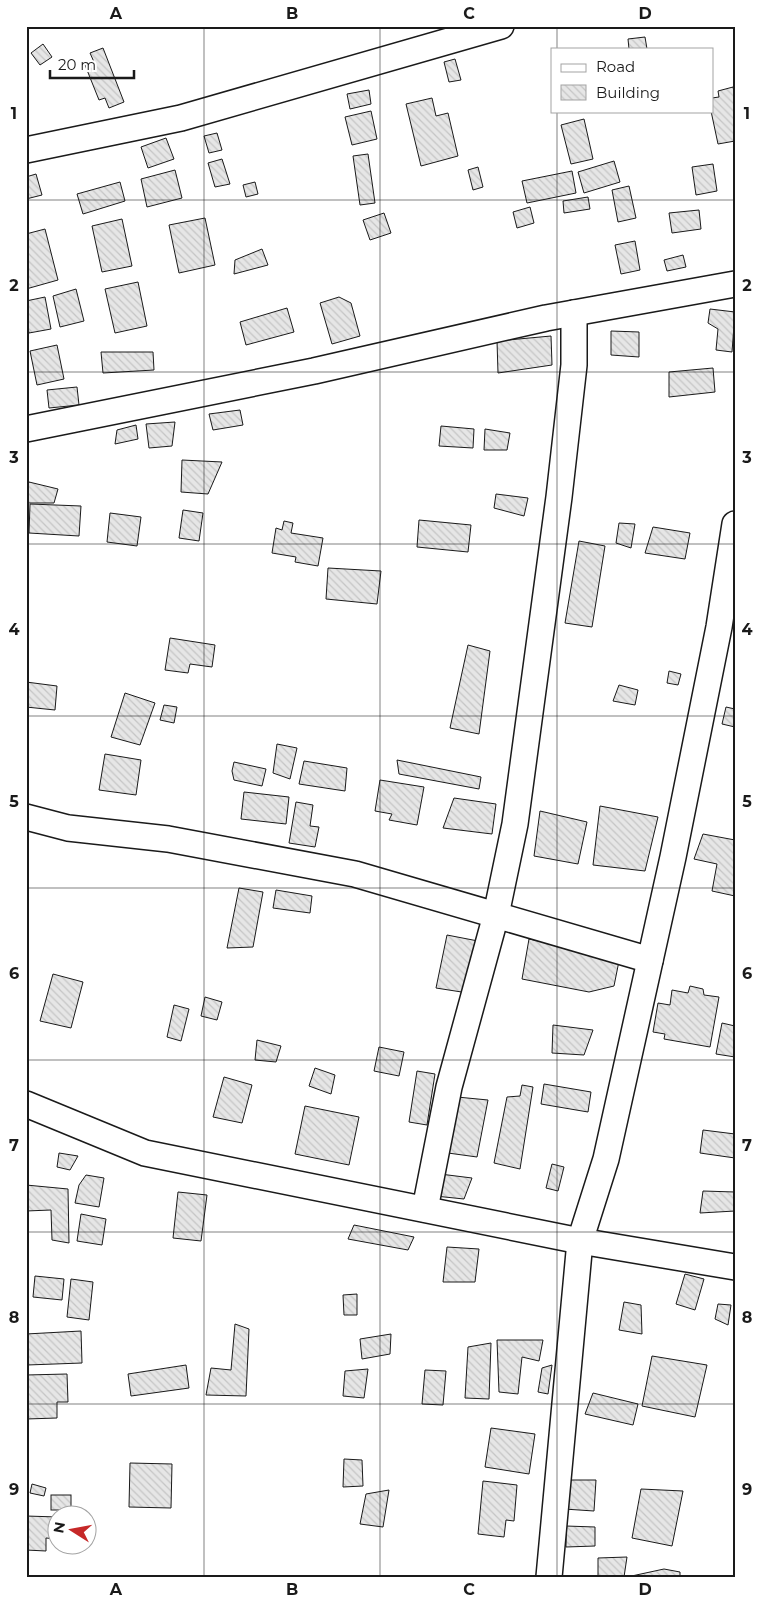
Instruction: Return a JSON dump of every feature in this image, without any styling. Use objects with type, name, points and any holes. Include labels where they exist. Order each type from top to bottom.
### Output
[{"type":"street","points":[[26,150],[181,118],[501,26]]},
{"type":"street","points":[[26,429],[314,371],[574,314],[735,284]]},
{"type":"street","points":[[425,1209],[449,1087],[496,915],[515,824],[559,497],[574,365],[574,314]]},
{"type":"street","points":[[549,1577],[580,1241],[606,1159],[673,857],[716,646],[735,524]]},
{"type":"street","points":[[26,817],[68,828],[168,839],[355,874],[650,960]]},
{"type":"street","points":[[26,1104],[145,1153],[580,1241],[735,1268]]},
{"type":"building","points":[[645,37],[647,48],[629,48],[628,39]]},
{"type":"building","points":[[43,44],[52,57],[40,65],[31,53]]},
{"type":"building","points":[[103,48],[124,102],[109,108],[105,98],[99,100],[85,65],[94,62],[90,53]]},
{"type":"building","points":[[455,59],[461,80],[449,82],[444,62]]},
{"type":"building","points":[[733,87],[735,95],[735,141],[718,144],[711,112],[714,112],[714,98],[719,97],[718,91]]},
{"type":"building","points":[[369,90],[371,104],[350,109],[347,94]]},
{"type":"building","points":[[432,98],[436,116],[448,113],[458,156],[421,166],[406,104]]},
{"type":"building","points":[[371,111],[377,139],[352,145],[345,117]]},
{"type":"building","points":[[584,119],[593,159],[571,164],[561,125]]},
{"type":"building","points":[[217,133],[222,150],[209,153],[204,136]]},
{"type":"building","points":[[166,138],[174,159],[148,168],[141,147]]},
{"type":"building","points":[[368,154],[375,203],[360,205],[353,156]]},
{"type":"building","points":[[222,159],[230,184],[215,187],[208,163]]},
{"type":"building","points":[[614,161],[620,182],[584,193],[578,172]]},
{"type":"building","points":[[713,164],[717,191],[696,195],[692,167]]},
{"type":"building","points":[[478,167],[483,187],[473,190],[468,170]]},
{"type":"building","points":[[175,170],[182,198],[147,207],[141,179]]},
{"type":"building","points":[[572,171],[576,193],[527,203],[522,181]]},
{"type":"building","points":[[36,174],[42,195],[26,199],[26,177]]},
{"type":"building","points":[[120,182],[125,201],[83,214],[77,194]]},
{"type":"building","points":[[255,182],[258,194],[246,197],[243,185]]},
{"type":"building","points":[[629,186],[636,218],[618,222],[612,190]]},
{"type":"building","points":[[588,197],[590,209],[564,213],[563,201]]},
{"type":"building","points":[[530,207],[534,223],[517,228],[513,212]]},
{"type":"building","points":[[699,210],[701,229],[672,233],[669,213]]},
{"type":"building","points":[[384,213],[391,233],[370,240],[363,220]]},
{"type":"building","points":[[205,218],[215,265],[179,273],[169,225]]},
{"type":"building","points":[[122,219],[132,266],[102,272],[92,226]]},
{"type":"building","points":[[45,229],[58,280],[26,289],[26,234]]},
{"type":"building","points":[[635,241],[640,270],[621,274],[615,245]]},
{"type":"building","points":[[262,249],[268,265],[234,274],[235,260]]},
{"type":"building","points":[[683,255],[686,267],[667,271],[664,260]]},
{"type":"building","points":[[138,282],[147,326],[115,333],[105,289]]},
{"type":"building","points":[[76,289],[84,321],[60,327],[53,296]]},
{"type":"building","points":[[45,297],[51,329],[29,333],[26,318],[26,301]]},
{"type":"building","points":[[339,297],[351,303],[360,336],[332,344],[320,303]]},
{"type":"building","points":[[287,308],[294,332],[246,345],[240,322]]},
{"type":"building","points":[[710,309],[735,312],[732,352],[716,350],[718,329],[708,323]]},
{"type":"building","points":[[611,331],[639,332],[639,357],[611,355]]},
{"type":"building","points":[[551,336],[552,365],[498,373],[497,341]]},
{"type":"building","points":[[57,345],[64,379],[37,385],[30,351]]},
{"type":"building","points":[[101,352],[153,352],[154,370],[103,373]]},
{"type":"building","points":[[713,368],[715,392],[669,397],[669,372]]},
{"type":"building","points":[[77,387],[79,405],[49,408],[47,390]]},
{"type":"building","points":[[240,410],[243,425],[213,430],[209,414]]},
{"type":"building","points":[[175,422],[172,446],[149,448],[146,424]]},
{"type":"building","points":[[136,425],[138,439],[115,444],[117,430]]},
{"type":"building","points":[[441,426],[474,429],[473,448],[439,446]]},
{"type":"building","points":[[485,429],[510,433],[507,450],[484,450]]},
{"type":"building","points":[[182,460],[222,462],[208,494],[181,492]]},
{"type":"building","points":[[29,482],[58,489],[54,503],[26,503],[26,490]]},
{"type":"building","points":[[496,494],[528,498],[524,516],[494,508]]},
{"type":"building","points":[[30,504],[81,506],[79,536],[29,533]]},
{"type":"building","points":[[183,510],[203,513],[199,541],[179,538]]},
{"type":"building","points":[[110,513],[141,517],[137,546],[107,542]]},
{"type":"building","points":[[419,520],[471,525],[468,552],[417,547]]},
{"type":"building","points":[[284,521],[293,523],[291,533],[323,538],[318,566],[295,562],[296,557],[272,553],[276,528],[282,530]]},
{"type":"building","points":[[619,523],[635,524],[631,548],[616,543]]},
{"type":"building","points":[[653,527],[690,533],[685,559],[645,553]]},
{"type":"building","points":[[579,541],[605,546],[592,627],[565,623]]},
{"type":"building","points":[[328,568],[381,571],[377,604],[326,599]]},
{"type":"building","points":[[170,638],[215,645],[212,667],[190,664],[188,673],[165,670]]},
{"type":"building","points":[[468,645],[490,651],[479,734],[450,728]]},
{"type":"building","points":[[669,671],[681,674],[678,685],[667,683]]},
{"type":"building","points":[[26,682],[57,686],[55,710],[26,707]]},
{"type":"building","points":[[619,685],[638,690],[635,705],[613,701]]},
{"type":"building","points":[[125,693],[155,703],[140,745],[111,737]]},
{"type":"building","points":[[164,705],[177,707],[174,723],[160,720]]},
{"type":"building","points":[[726,707],[735,709],[735,727],[722,724]]},
{"type":"building","points":[[277,744],[297,748],[290,779],[273,773]]},
{"type":"building","points":[[105,754],[141,760],[136,795],[99,790]]},
{"type":"building","points":[[397,760],[481,777],[479,789],[399,774]]},
{"type":"building","points":[[304,761],[347,768],[345,791],[299,784]]},
{"type":"building","points":[[234,762],[266,769],[262,786],[234,780],[232,771]]},
{"type":"building","points":[[380,780],[424,787],[417,825],[389,820],[392,814],[375,811]]},
{"type":"building","points":[[244,792],[289,797],[286,824],[241,819]]},
{"type":"building","points":[[454,798],[496,804],[492,834],[443,828]]},
{"type":"building","points":[[296,802],[313,805],[310,826],[319,827],[315,847],[289,843]]},
{"type":"building","points":[[600,806],[658,817],[645,871],[593,865]]},
{"type":"building","points":[[540,811],[587,822],[578,864],[534,856]]},
{"type":"building","points":[[703,834],[735,840],[735,896],[712,891],[717,864],[694,859]]},
{"type":"building","points":[[239,888],[263,892],[253,947],[227,948]]},
{"type":"building","points":[[276,890],[312,896],[310,913],[273,908]]},
{"type":"building","points":[[447,935],[478,941],[468,993],[436,988]]},
{"type":"building","points":[[529,939],[620,956],[614,986],[589,992],[522,979]]},
{"type":"building","points":[[53,974],[83,982],[71,1028],[40,1021]]},
{"type":"building","points":[[690,986],[703,989],[704,995],[719,997],[710,1047],[664,1039],[665,1034],[653,1032],[658,1003],[670,1005],[672,990],[688,993]]},
{"type":"building","points":[[205,997],[222,1002],[217,1020],[201,1016]]},
{"type":"building","points":[[174,1005],[189,1009],[181,1041],[167,1037]]},
{"type":"building","points":[[722,1023],[735,1026],[735,1057],[716,1054]]},
{"type":"building","points":[[553,1025],[593,1030],[584,1055],[552,1053]]},
{"type":"building","points":[[257,1040],[281,1046],[276,1062],[255,1060]]},
{"type":"building","points":[[379,1047],[404,1052],[399,1076],[374,1071]]},
{"type":"building","points":[[315,1068],[335,1075],[331,1094],[309,1086]]},
{"type":"building","points":[[417,1071],[435,1074],[427,1125],[409,1122]]},
{"type":"building","points":[[224,1077],[252,1085],[242,1123],[213,1117]]},
{"type":"building","points":[[544,1084],[591,1092],[588,1112],[541,1104]]},
{"type":"building","points":[[522,1085],[533,1087],[520,1169],[494,1163],[507,1097],[520,1096]]},
{"type":"building","points":[[457,1097],[488,1100],[477,1157],[448,1153]]},
{"type":"building","points":[[305,1106],[359,1117],[349,1165],[295,1154]]},
{"type":"building","points":[[703,1130],[735,1134],[735,1158],[700,1153]]},
{"type":"building","points":[[59,1153],[78,1156],[70,1170],[57,1167]]},
{"type":"building","points":[[552,1164],[564,1167],[558,1191],[546,1188]]},
{"type":"building","points":[[440,1174],[472,1178],[464,1199],[435,1196]]},
{"type":"building","points":[[86,1175],[104,1178],[99,1207],[75,1203],[79,1185]]},
{"type":"building","points":[[26,1185],[68,1189],[69,1243],[52,1240],[51,1210],[26,1211]]},
{"type":"building","points":[[703,1191],[735,1192],[735,1211],[700,1213]]},
{"type":"building","points":[[178,1192],[207,1195],[201,1241],[173,1238]]},
{"type":"building","points":[[81,1214],[106,1219],[102,1245],[77,1241]]},
{"type":"building","points":[[354,1225],[414,1237],[408,1250],[348,1239]]},
{"type":"building","points":[[447,1247],[479,1249],[475,1282],[443,1282]]},
{"type":"building","points":[[685,1274],[704,1279],[695,1310],[676,1304]]},
{"type":"building","points":[[35,1276],[64,1279],[62,1300],[33,1297]]},
{"type":"building","points":[[71,1279],[93,1282],[89,1320],[67,1317]]},
{"type":"building","points":[[357,1294],[357,1315],[344,1315],[343,1295]]},
{"type":"building","points":[[624,1302],[641,1305],[642,1334],[619,1330]]},
{"type":"building","points":[[718,1304],[731,1305],[728,1325],[715,1319]]},
{"type":"building","points":[[235,1324],[249,1329],[246,1396],[206,1395],[211,1368],[231,1370]]},
{"type":"building","points":[[81,1331],[82,1363],[27,1365],[26,1334]]},
{"type":"building","points":[[391,1334],[390,1354],[362,1359],[360,1339]]},
{"type":"building","points":[[497,1340],[543,1340],[539,1361],[522,1357],[518,1394],[499,1392]]},
{"type":"building","points":[[491,1343],[489,1399],[465,1398],[468,1347]]},
{"type":"building","points":[[652,1356],[707,1365],[695,1417],[642,1406]]},
{"type":"building","points":[[186,1365],[189,1388],[131,1396],[128,1374]]},
{"type":"building","points":[[552,1365],[548,1394],[538,1392],[542,1368]]},
{"type":"building","points":[[368,1369],[364,1398],[343,1396],[345,1371]]},
{"type":"building","points":[[425,1370],[446,1371],[443,1405],[422,1404]]},
{"type":"building","points":[[67,1374],[68,1402],[57,1402],[57,1418],[26,1419],[26,1375]]},
{"type":"building","points":[[593,1393],[638,1404],[633,1425],[585,1414]]},
{"type":"building","points":[[491,1428],[535,1434],[529,1474],[485,1467]]},
{"type":"building","points":[[344,1459],[362,1460],[363,1486],[343,1487]]},
{"type":"building","points":[[130,1463],[172,1464],[171,1508],[129,1507]]},
{"type":"building","points":[[568,1480],[596,1480],[594,1511],[564,1509]]},
{"type":"building","points":[[483,1481],[517,1485],[514,1521],[506,1520],[504,1537],[478,1534]]},
{"type":"building","points":[[32,1484],[46,1488],[44,1496],[30,1493]]},
{"type":"building","points":[[641,1489],[683,1491],[672,1546],[632,1538]]},
{"type":"building","points":[[389,1490],[383,1527],[360,1524],[366,1494]]},
{"type":"building","points":[[51,1495],[71,1495],[71,1506],[51,1506]]},
{"type":"building","points":[[26,1516],[48,1517],[46,1551],[26,1550]]},
{"type":"building","points":[[566,1526],[595,1527],[595,1546],[566,1547]]},
{"type":"building","points":[[627,1557],[624,1577],[598,1577],[598,1558]]},
{"type":"building","points":[[664,1569],[680,1572],[680,1577],[627,1577]]}]
